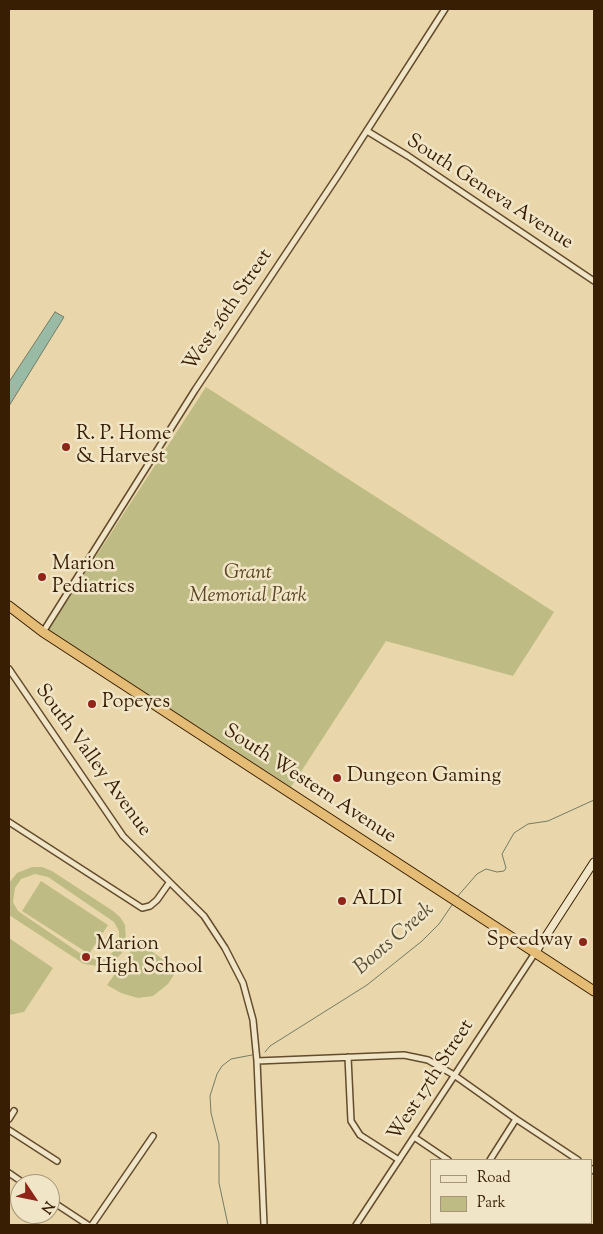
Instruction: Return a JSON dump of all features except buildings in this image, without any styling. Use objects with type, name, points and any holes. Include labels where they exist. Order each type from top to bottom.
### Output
[{"type":"highway","name":"South Western Avenue","points":[[9,606],[43,632],[593,991]]},
{"type":"street","name":"West 26th Street","points":[[43,632],[195,390],[367,131],[445,9]]},
{"type":"street","name":"South Geneva Avenue","points":[[367,131],[408,156],[594,281]]},
{"type":"street","name":"South Valley Avenue","points":[[9,669],[123,836],[204,916],[225,948],[243,984],[253,1020],[257,1061],[264,1225]]},
{"type":"street","points":[[9,822],[142,908],[150,906],[157,900],[169,883]]},
{"type":"street","points":[[535,954],[594,862]]},
{"type":"street","name":"West 17th Street","points":[[356,1225],[535,954]]},
{"type":"street","points":[[257,1061],[404,1055],[428,1060],[454,1075],[576,1159]]},
{"type":"street","points":[[348,1057],[351,1121],[360,1136],[399,1160]]},
{"type":"street","points":[[9,1119],[14,1110]]},
{"type":"street","points":[[491,1159],[516,1119]]},
{"type":"street","points":[[9,1130],[57,1161]]},
{"type":"street","points":[[92,1225],[153,1136]]},
{"type":"street","points":[[414,1138],[446,1159]]},
{"type":"street","points":[[60,1207],[88,1225]]},
{"type":"green space","name":"Grant Memorial Park","points":[[206,387],[554,612],[513,676],[386,641],[291,787],[48,630]]},
{"type":"green space","points":[[32,867],[42,867],[52,871],[113,911],[125,925],[126,940],[122,953],[115,960],[107,964],[98,966],[84,964],[9,915],[9,883],[17,873]],"holes":[[[35,874],[48,877],[114,922],[119,931],[119,938],[118,945],[111,954],[98,959],[87,958],[18,911],[13,902],[15,888],[21,879]]]},
{"type":"green space","points":[[41,881],[108,925],[89,954],[22,911]]},
{"type":"green space","points":[[9,938],[53,968],[24,1012],[9,1015]]},
{"type":"green space","points":[[138,941],[177,970],[168,984],[153,996],[138,998],[121,993],[107,985]]},
{"type":"shaded area","points":[[55,312],[64,317],[9,406],[9,382]]},
{"type":"waterway","name":"Boots Creek","points":[[457,897],[477,874],[486,869],[497,872],[504,871],[506,868],[502,854],[514,833],[528,824],[548,821],[594,800]]},
{"type":"waterway","name":"Boots Creek","points":[[265,1052],[270,1046],[367,985],[422,941],[439,924],[452,905]]},
{"type":"waterway","name":"Boots Creek","points":[[228,1225],[219,1183],[219,1144],[211,1113],[210,1096],[217,1074],[222,1066],[231,1059],[252,1055]]},
{"type":"place","name":"R. P. Home & Harvest","points":[[66,447]]},
{"type":"place","name":"Marion Pediatrics","points":[[42,577]]},
{"type":"place","name":"Popeyes","points":[[92,704]]},
{"type":"place","name":"Dungeon Gaming","points":[[337,778]]},
{"type":"place","name":"ALDI","points":[[342,901]]},
{"type":"place","name":"Speedway","points":[[583,942]]},
{"type":"place","name":"Marion High School","points":[[86,957]]}]
